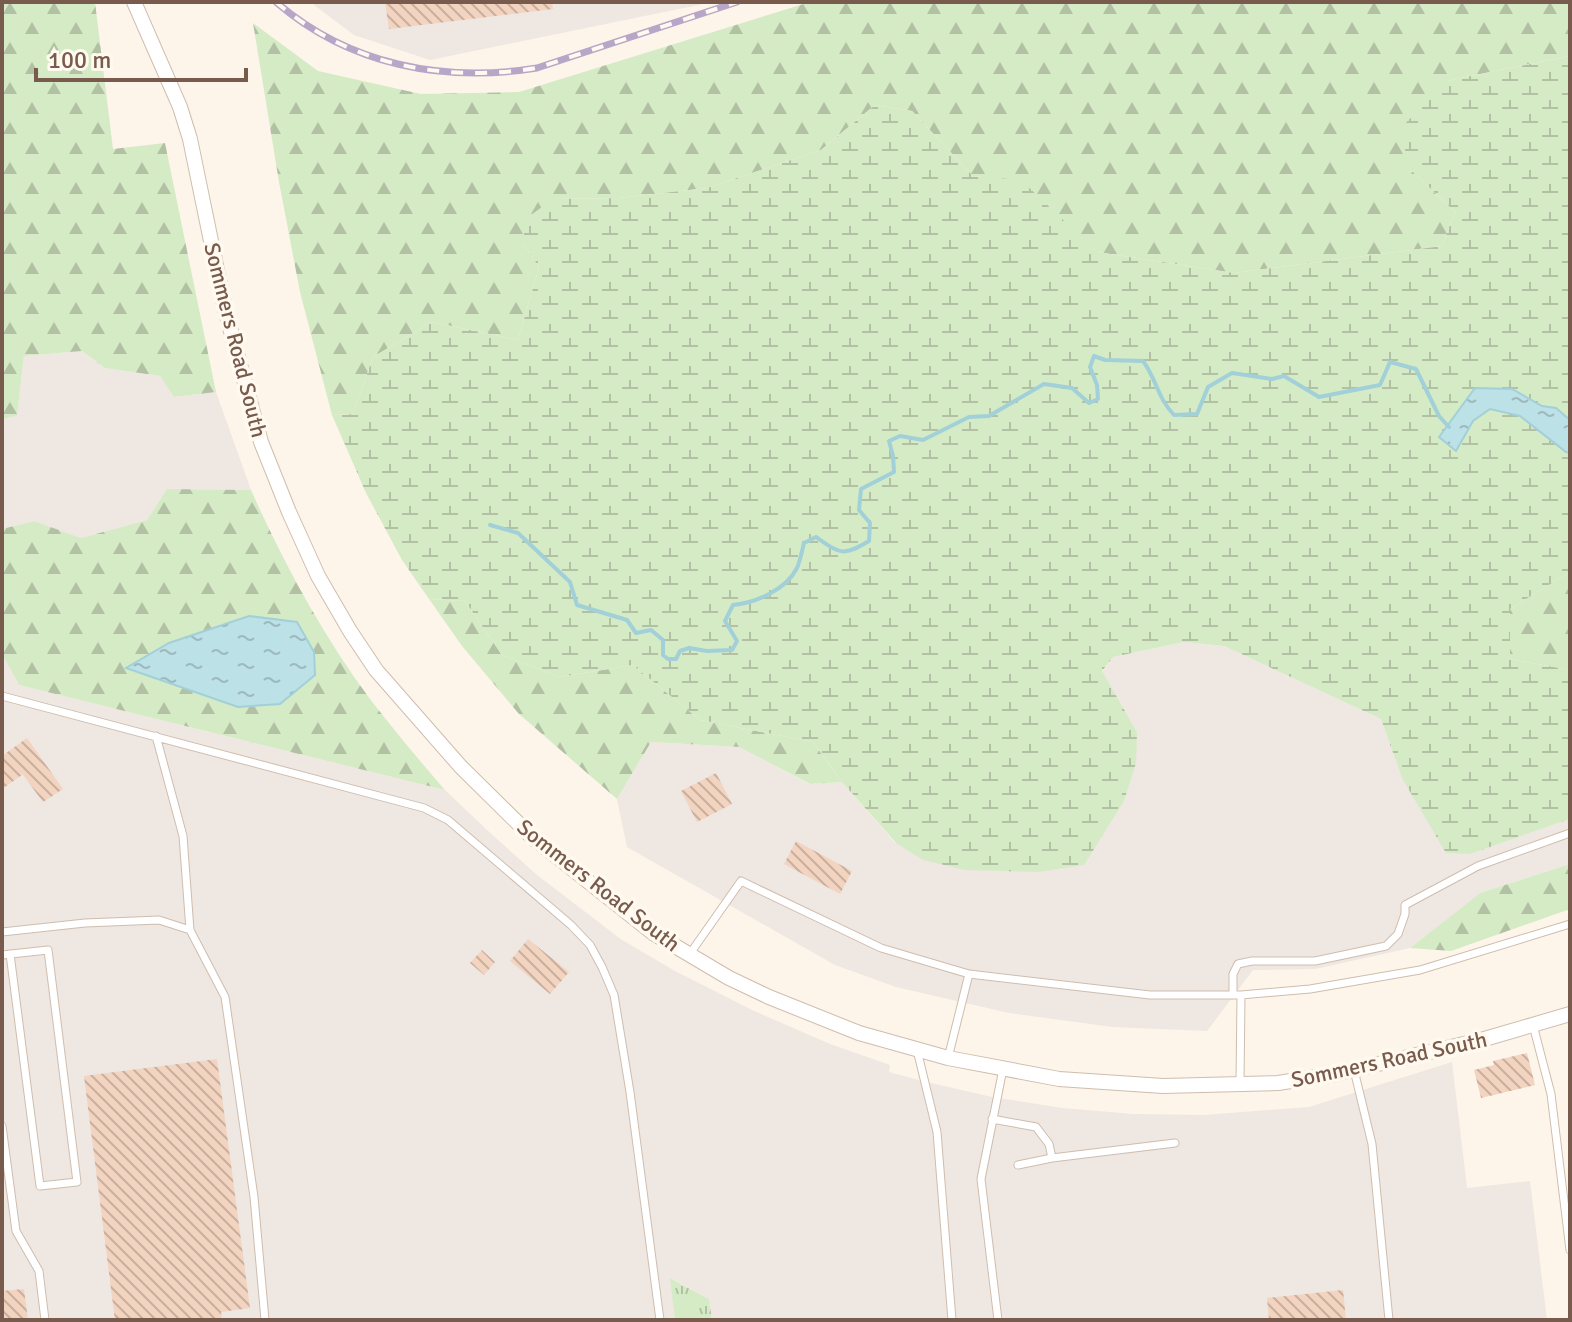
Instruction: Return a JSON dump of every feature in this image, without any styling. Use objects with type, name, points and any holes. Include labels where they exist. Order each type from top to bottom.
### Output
[{"type":"street","name":"Sommers Road South","points":[[134,2],[180,107],[190,139],[225,309],[261,442],[318,576],[376,670],[461,767],[531,836],[653,933],[729,978],[859,1033],[948,1058],[1059,1079],[1101,1083],[1163,1086],[1278,1083],[1354,1070],[1569,1018]]},
{"type":"lane","points":[[2,696],[405,801],[436,813],[571,925],[590,945],[614,995],[660,1320]]},
{"type":"lane","points":[[156,736],[183,836],[190,930],[225,997],[254,1197],[265,1320]]},
{"type":"lane","points":[[1240,1085],[1237,995],[1233,974],[1238,964],[1252,961],[1315,961],[1386,946],[1398,934],[1405,905],[1478,866],[1570,833]]},
{"type":"lane","points":[[689,955],[741,881],[881,948],[969,974],[1150,995],[1237,995],[1310,989],[1420,970],[1570,924]]},
{"type":"lane","points":[[2,932],[85,923],[159,920],[190,930]]},
{"type":"lane","points":[[48,950],[77,1182],[40,1186],[6,955],[48,950]]},
{"type":"lane","points":[[948,1058],[969,974]]},
{"type":"lane","points":[[1533,1025],[1551,1094],[1570,1250]]},
{"type":"lane","points":[[917,1050],[937,1132],[952,1320]]},
{"type":"lane","points":[[998,1320],[981,1179],[1003,1069]]},
{"type":"lane","points":[[1354,1070],[1372,1144],[1389,1320]]},
{"type":"lane","points":[[992,1119],[1036,1127],[1049,1144],[1052,1158]]},
{"type":"lane","points":[[2,1126],[16,1231],[39,1271],[45,1320]]},
{"type":"lane","points":[[1018,1165],[1175,1143]]},
{"type":"lane","points":[[1559,1155],[1570,1152]]},
{"type":"shaded area","points":[[310,2],[713,2],[430,60],[354,35]]},
{"type":"shaded area","points":[[82,351],[105,368],[160,376],[174,397],[216,392],[251,490],[167,489],[147,520],[81,538],[34,521],[2,529],[2,419],[17,416],[24,356]]},
{"type":"shaded area","points":[[1184,642],[1224,646],[1381,719],[1402,778],[1470,854],[1570,819],[1570,864],[1480,893],[1410,948],[1315,969],[1253,970],[1207,1031],[1113,1027],[1009,1013],[896,987],[835,965],[627,847],[617,799],[651,742],[739,747],[809,784],[842,782],[895,843],[1137,732],[1102,672],[1113,657]]},
{"type":"shaded area","points":[[2,654],[19,685],[445,790],[537,875],[622,940],[754,1011],[830,1044],[890,1065],[889,1072],[992,1097],[1062,1108],[1133,1114],[1204,1115],[1309,1107],[1452,1062],[1467,1188],[1530,1181],[1547,1320],[712,1320],[709,1299],[671,1278],[675,1320],[2,1320]]},
{"type":"green space","points":[[2,2],[95,2],[113,149],[165,143],[216,392],[174,397],[160,376],[105,368],[82,351],[24,356],[17,416],[2,419]]},
{"type":"green space","points":[[810,2],[1570,2],[1570,56],[1446,81],[1411,170],[1455,212],[1442,246],[1234,273],[1097,252],[1021,181],[973,176],[912,111],[875,105],[821,150],[707,188],[619,198],[553,199],[524,245],[539,267],[518,340],[432,322],[373,357],[353,414],[332,415],[300,292],[253,23],[318,71],[421,94],[519,92]]},
{"type":"green space","points":[[1570,56],[1570,420],[1556,408],[1542,406],[1512,389],[1475,388],[1456,450],[1473,421],[1489,409],[1520,416],[1570,453],[1570,572],[1510,609],[1510,659],[1570,670],[1570,819],[1470,854],[1446,853],[1402,778],[1381,719],[1224,646],[1184,642],[1113,657],[1102,671],[1137,732],[1136,763],[1124,801],[1084,865],[1038,872],[965,870],[923,860],[896,843],[842,782],[813,742],[700,720],[633,665],[559,677],[502,655],[465,601],[429,599],[402,560],[366,493],[332,415],[353,414],[373,357],[432,322],[518,340],[539,267],[524,245],[524,220],[553,199],[619,198],[707,188],[821,150],[875,105],[912,111],[973,176],[1021,180],[1097,252],[1234,273],[1442,246],[1455,212],[1411,170],[1399,130],[1446,81]]},
{"type":"green space","points":[[167,489],[251,490],[290,572],[336,649],[370,699],[445,790],[19,685],[2,654],[2,529],[34,521],[81,538],[147,520]],"holes":[[[248,617],[297,622],[169,643]]]},
{"type":"green space","points":[[1570,572],[1570,670],[1510,659],[1510,609]]},
{"type":"green space","points":[[429,599],[465,601],[502,655],[559,677],[633,665],[700,720],[813,742],[842,782],[810,784],[739,747],[651,742],[617,799],[519,714],[462,646]]},
{"type":"green space","points":[[1570,864],[1570,909],[1451,951],[1410,948],[1480,893]]},
{"type":"green space","points":[[670,1278],[709,1299],[712,1320],[675,1320]]},
{"type":"water","points":[[1475,388],[1512,389],[1542,406],[1556,408],[1570,420],[1570,453],[1520,416],[1490,409],[1473,421],[1456,451],[1439,437]]},
{"type":"water","points":[[249,616],[297,622],[314,652],[315,675],[280,704],[238,707],[126,668],[169,643]]},
{"type":"building","points":[[385,2],[552,2],[553,9],[389,29]]},
{"type":"building","points":[[27,738],[63,789],[43,802],[21,772],[22,775],[2,789],[2,756]]},
{"type":"building","points":[[716,773],[732,804],[697,822],[681,791]]},
{"type":"building","points":[[796,841],[852,871],[840,894],[784,864]]},
{"type":"building","points":[[528,939],[569,972],[550,994],[510,961]]},
{"type":"building","points":[[482,950],[495,962],[484,975],[470,963]]},
{"type":"building","points":[[1527,1053],[1535,1085],[1481,1098],[1474,1070],[1494,1065],[1493,1061]]},
{"type":"building","points":[[217,1059],[250,1308],[221,1312],[222,1320],[115,1320],[84,1076]]},
{"type":"building","points":[[24,1289],[28,1320],[2,1320],[2,1291]]},
{"type":"building","points":[[1343,1290],[1346,1320],[1269,1320],[1267,1298]]},
{"type":"waterway","points":[[490,525],[518,533],[570,582],[577,605],[627,620],[636,633],[651,630],[663,640],[663,655],[676,659],[680,651],[689,648],[732,650],[737,641],[725,621],[733,605],[760,598],[785,583],[797,568],[804,543],[816,537],[837,550],[847,551],[869,541],[870,523],[859,510],[861,489],[894,472],[889,441],[900,436],[923,440],[969,417],[989,416],[1044,384],[1072,388],[1089,403],[1098,399],[1097,385],[1090,367],[1094,356],[1105,360],[1143,361],[1174,415],[1197,414],[1208,387],[1232,373],[1272,379],[1284,376],[1319,397],[1380,385],[1390,362],[1416,369],[1439,416],[1449,427]]},
{"type":"railway","points":[[276,2],[304,24],[366,55],[432,70],[467,73],[537,68],[737,2]]}]
